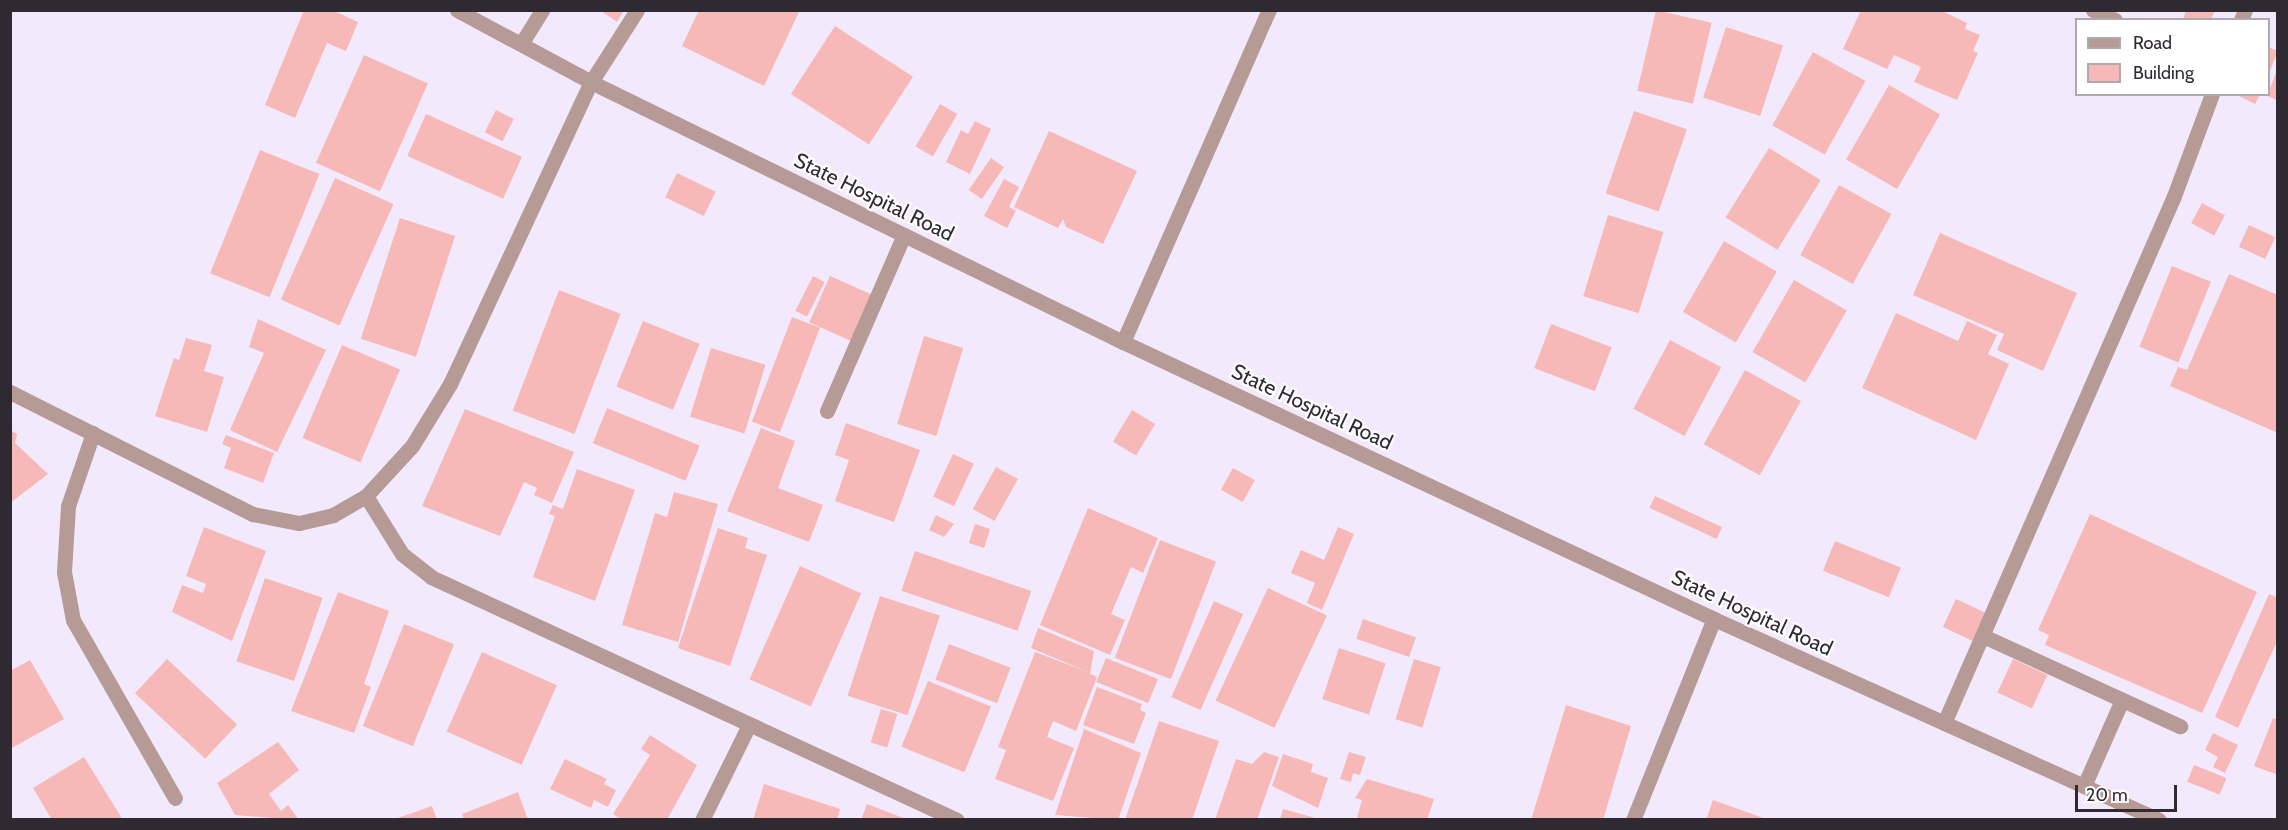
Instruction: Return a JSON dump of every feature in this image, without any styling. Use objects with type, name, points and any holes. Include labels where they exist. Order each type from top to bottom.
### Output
[{"type":"street","name":"State Hospital Road","points":[[457,10],[591,82],[1123,342],[1714,619],[2159,819]]},
{"type":"street","points":[[521,44],[542,10]]},
{"type":"street","points":[[10,392],[253,514],[299,524],[333,515],[366,496],[412,446],[450,384],[591,82],[637,10]]},
{"type":"street","points":[[1123,342],[1269,10]]},
{"type":"street","points":[[2093,10],[2111,18]]},
{"type":"street","points":[[1944,723],[2211,96]]},
{"type":"street","points":[[827,411],[904,234]]},
{"type":"street","points":[[93,433],[68,506],[64,572],[73,620],[175,798]]},
{"type":"street","points":[[366,496],[402,554],[431,577],[748,727],[957,819]]},
{"type":"street","points":[[1633,819],[1714,619]]},
{"type":"street","points":[[1983,636],[2180,726]]},
{"type":"street","points":[[2084,786],[2122,700]]},
{"type":"street","points":[[702,819],[748,727]]},
{"type":"building","points":[[304,10],[332,10],[358,22],[346,51],[327,43],[295,118],[265,105]]},
{"type":"building","points":[[600,10],[624,10],[617,22]]},
{"type":"building","points":[[699,10],[800,10],[764,86],[682,46]]},
{"type":"building","points":[[1656,10],[1712,23],[1693,104],[1637,91]]},
{"type":"building","points":[[1861,10],[1940,10],[1967,23],[1965,29],[1980,35],[1973,51],[1978,53],[1957,100],[1914,82],[1921,67],[1894,55],[1887,69],[1843,49]]},
{"type":"building","points":[[2186,10],[2215,10],[2212,18],[2184,18]]},
{"type":"building","points":[[835,26],[913,77],[869,145],[791,94]]},
{"type":"building","points":[[1726,27],[1783,46],[1760,116],[1703,97]]},
{"type":"building","points":[[2270,48],[2278,51],[2270,71]]},
{"type":"building","points":[[1813,52],[1865,81],[1825,155],[1772,125]]},
{"type":"building","points":[[364,55],[428,83],[380,191],[316,163]]},
{"type":"building","points":[[2278,67],[2278,101],[2268,96],[2270,96],[2270,89]]},
{"type":"building","points":[[1889,85],[1940,114],[1897,189],[1846,159]]},
{"type":"building","points":[[2239,96],[2259,96],[2255,104]]},
{"type":"building","points":[[940,104],[957,114],[933,156],[916,146]]},
{"type":"building","points":[[496,110],[514,119],[502,141],[485,132]]},
{"type":"building","points":[[1634,111],[1687,129],[1659,211],[1606,193]]},
{"type":"building","points":[[426,114],[522,157],[503,199],[407,156]]},
{"type":"building","points":[[975,121],[991,129],[970,174],[946,162],[961,130],[968,134]]},
{"type":"building","points":[[1049,131],[1137,171],[1103,244],[1066,227],[1063,219],[1058,228],[1014,207]]},
{"type":"building","points":[[1769,148],[1821,180],[1777,250],[1726,218]]},
{"type":"building","points":[[260,150],[319,174],[270,297],[210,273]]},
{"type":"building","points":[[991,158],[1004,167],[982,199],[969,190]]},
{"type":"building","points":[[677,173],[716,192],[704,216],[665,197]]},
{"type":"building","points":[[335,178],[393,204],[339,326],[281,300]]},
{"type":"building","points":[[1004,179],[1019,187],[1009,207],[1016,211],[1007,228],[984,216]]},
{"type":"building","points":[[1839,185],[1891,214],[1853,284],[1800,255]]},
{"type":"building","points":[[2202,203],[2225,215],[2214,236],[2191,223]]},
{"type":"building","points":[[1608,215],[1663,232],[1639,313],[1583,296]]},
{"type":"building","points":[[400,218],[455,236],[416,357],[361,339]]},
{"type":"building","points":[[2249,225],[2275,237],[2265,259],[2239,247]]},
{"type":"building","points":[[1940,233],[2077,293],[2043,371],[1997,350],[2004,334],[1913,295]]},
{"type":"building","points":[[1724,241],[1777,272],[1736,343],[1683,312]]},
{"type":"building","points":[[2172,266],[2211,282],[2178,362],[2139,347]]},
{"type":"building","points":[[2229,274],[2278,295],[2278,433],[2170,386],[2178,367],[2187,370]]},
{"type":"building","points":[[813,276],[825,282],[807,317],[795,311]]},
{"type":"building","points":[[830,276],[874,296],[853,342],[809,323]]},
{"type":"building","points":[[1794,280],[1847,310],[1805,382],[1752,352]]},
{"type":"building","points":[[559,290],[621,314],[574,434],[513,410]]},
{"type":"building","points":[[1896,313],[1958,341],[1967,321],[1997,335],[1988,354],[2009,364],[1976,440],[1862,388]]},
{"type":"building","points":[[792,317],[820,328],[780,432],[752,422]]},
{"type":"building","points":[[258,319],[326,350],[277,452],[230,430],[264,353],[249,347]]},
{"type":"building","points":[[643,321],[700,344],[673,410],[616,387]]},
{"type":"building","points":[[1551,324],[1612,347],[1595,391],[1534,368]]},
{"type":"building","points":[[924,336],[963,348],[936,436],[897,424]]},
{"type":"building","points":[[186,338],[212,345],[204,371],[224,377],[207,432],[155,416],[174,358],[179,360]]},
{"type":"building","points":[[1670,340],[1721,367],[1685,436],[1633,409]]},
{"type":"building","points":[[342,345],[400,370],[361,463],[303,438]]},
{"type":"building","points":[[711,348],[766,365],[744,434],[690,417]]},
{"type":"building","points":[[1745,370],[1801,401],[1760,475],[1704,444]]},
{"type":"building","points":[[607,408],[700,445],[685,481],[593,443]]},
{"type":"building","points":[[465,409],[574,452],[552,503],[534,495],[537,488],[524,482],[500,536],[422,506]]},
{"type":"building","points":[[1132,410],[1155,424],[1136,456],[1113,442]]},
{"type":"building","points":[[846,423],[920,450],[894,522],[835,501],[849,460],[835,455]]},
{"type":"building","points":[[761,428],[795,441],[778,488],[823,505],[809,542],[727,511]]},
{"type":"building","points":[[10,430],[17,434],[15,443],[48,474],[10,503]]},
{"type":"building","points":[[226,435],[274,453],[263,483],[224,468],[231,448],[222,444]]},
{"type":"building","points":[[953,454],[974,464],[954,506],[933,497]]},
{"type":"building","points":[[996,467],[1018,479],[995,521],[973,509]]},
{"type":"building","points":[[1233,468],[1255,480],[1243,502],[1221,490]]},
{"type":"building","points":[[577,469],[635,490],[595,601],[533,577],[555,516],[549,514],[553,505],[563,509]]},
{"type":"building","points":[[674,492],[718,504],[678,642],[622,625],[655,513],[667,517]]},
{"type":"building","points":[[1655,496],[1722,527],[1717,539],[1650,508]]},
{"type":"building","points":[[1088,508],[1158,538],[1143,573],[1131,567],[1111,614],[1125,620],[1110,655],[1040,625]]},
{"type":"building","points":[[2090,514],[2257,592],[2202,713],[2045,645],[2049,635],[2038,630]]},
{"type":"building","points":[[936,515],[954,524],[944,537],[929,530]]},
{"type":"building","points":[[975,524],[990,529],[984,548],[969,543]]},
{"type":"building","points":[[204,527],[266,551],[232,641],[172,612],[182,585],[203,593],[206,584],[186,576]]},
{"type":"building","points":[[1338,527],[1354,534],[1322,610],[1307,603],[1315,583],[1291,573],[1301,550],[1324,560]]},
{"type":"building","points":[[718,528],[748,538],[745,548],[767,555],[730,666],[678,648]]},
{"type":"building","points":[[1160,540],[1216,562],[1171,679],[1115,658]]},
{"type":"building","points":[[1835,541],[1901,568],[1889,597],[1823,571]]},
{"type":"building","points":[[915,551],[1031,591],[1018,631],[901,591]]},
{"type":"building","points":[[800,566],[861,593],[811,707],[750,679]]},
{"type":"building","points":[[265,578],[323,598],[294,681],[236,661]]},
{"type":"building","points":[[1268,588],[1327,615],[1275,728],[1216,700]]},
{"type":"building","points":[[338,592],[389,611],[364,684],[371,687],[354,733],[291,711]]},
{"type":"building","points":[[2269,594],[2278,598],[2278,639],[2238,728],[2215,717]]},
{"type":"building","points":[[880,596],[940,615],[907,715],[848,696]]},
{"type":"building","points":[[1956,599],[1986,613],[1973,641],[1943,627]]},
{"type":"building","points":[[1214,601],[1243,614],[1201,710],[1171,697]]},
{"type":"building","points":[[1363,619],[1416,637],[1409,657],[1356,639]]},
{"type":"building","points":[[404,624],[454,644],[413,746],[363,726]]},
{"type":"building","points":[[1038,628],[1094,651],[1090,674],[1097,677],[1076,731],[1053,721],[1047,737],[1074,748],[1053,801],[995,779],[1006,750],[998,747],[1035,652],[1088,672],[1031,648]]},
{"type":"building","points":[[949,644],[1011,668],[997,703],[935,679]]},
{"type":"building","points":[[1339,648],[1386,663],[1369,714],[1322,699]]},
{"type":"building","points":[[482,652],[557,685],[522,765],[447,731]]},
{"type":"building","points":[[1106,658],[1158,679],[1148,703],[1096,682]]},
{"type":"building","points":[[167,659],[237,724],[205,759],[135,693]]},
{"type":"building","points":[[1414,659],[1441,667],[1422,727],[1396,719]]},
{"type":"building","points":[[2013,659],[2047,675],[2032,709],[1997,693]]},
{"type":"building","points":[[30,660],[64,719],[10,749],[10,671]]},
{"type":"building","points":[[928,681],[991,706],[964,772],[901,747]]},
{"type":"building","points":[[1097,687],[1142,704],[1140,710],[1146,713],[1134,744],[1083,725]]},
{"type":"building","points":[[1566,705],[1631,726],[1603,820],[1531,820]]},
{"type":"building","points":[[881,709],[897,714],[887,747],[871,742]]},
{"type":"building","points":[[2273,718],[2278,720],[2278,775],[2254,766]]},
{"type":"building","points":[[1159,721],[1219,741],[1192,820],[1125,820]]},
{"type":"building","points":[[1084,729],[1141,753],[1118,820],[1055,815]]},
{"type":"building","points":[[2213,733],[2238,745],[2225,773],[2213,767],[2218,757],[2205,750]]},
{"type":"building","points":[[650,735],[697,765],[667,820],[622,820],[613,814],[650,755],[641,749]]},
{"type":"building","points":[[278,742],[299,770],[269,794],[281,811],[288,805],[299,820],[235,815],[217,783]]},
{"type":"building","points":[[1264,752],[1279,757],[1257,820],[1215,820],[1236,759],[1252,764]]},
{"type":"building","points":[[1349,752],[1366,757],[1360,775],[1353,773],[1351,782],[1340,779]]},
{"type":"building","points":[[1283,754],[1313,764],[1311,772],[1328,778],[1318,808],[1272,786]]},
{"type":"building","points":[[84,757],[123,820],[52,820],[33,788]]},
{"type":"building","points":[[565,759],[607,779],[604,784],[616,790],[608,807],[594,800],[591,808],[550,789]]},
{"type":"building","points":[[2194,765],[2226,778],[2220,795],[2187,782]]},
{"type":"building","points":[[1367,779],[1434,799],[1427,820],[1357,818],[1362,800],[1355,798]]},
{"type":"building","points":[[764,784],[840,809],[837,820],[753,820]]},
{"type":"building","points":[[518,792],[528,820],[464,820],[462,814]]},
{"type":"building","points":[[1713,800],[1766,819],[1766,820],[1706,820]]},
{"type":"building","points":[[867,804],[906,819],[906,820],[861,820]]},
{"type":"building","points":[[432,806],[437,820],[395,820],[395,819]]},
{"type":"building","points":[[1283,809],[1319,819],[1319,820],[1280,820]]}]
